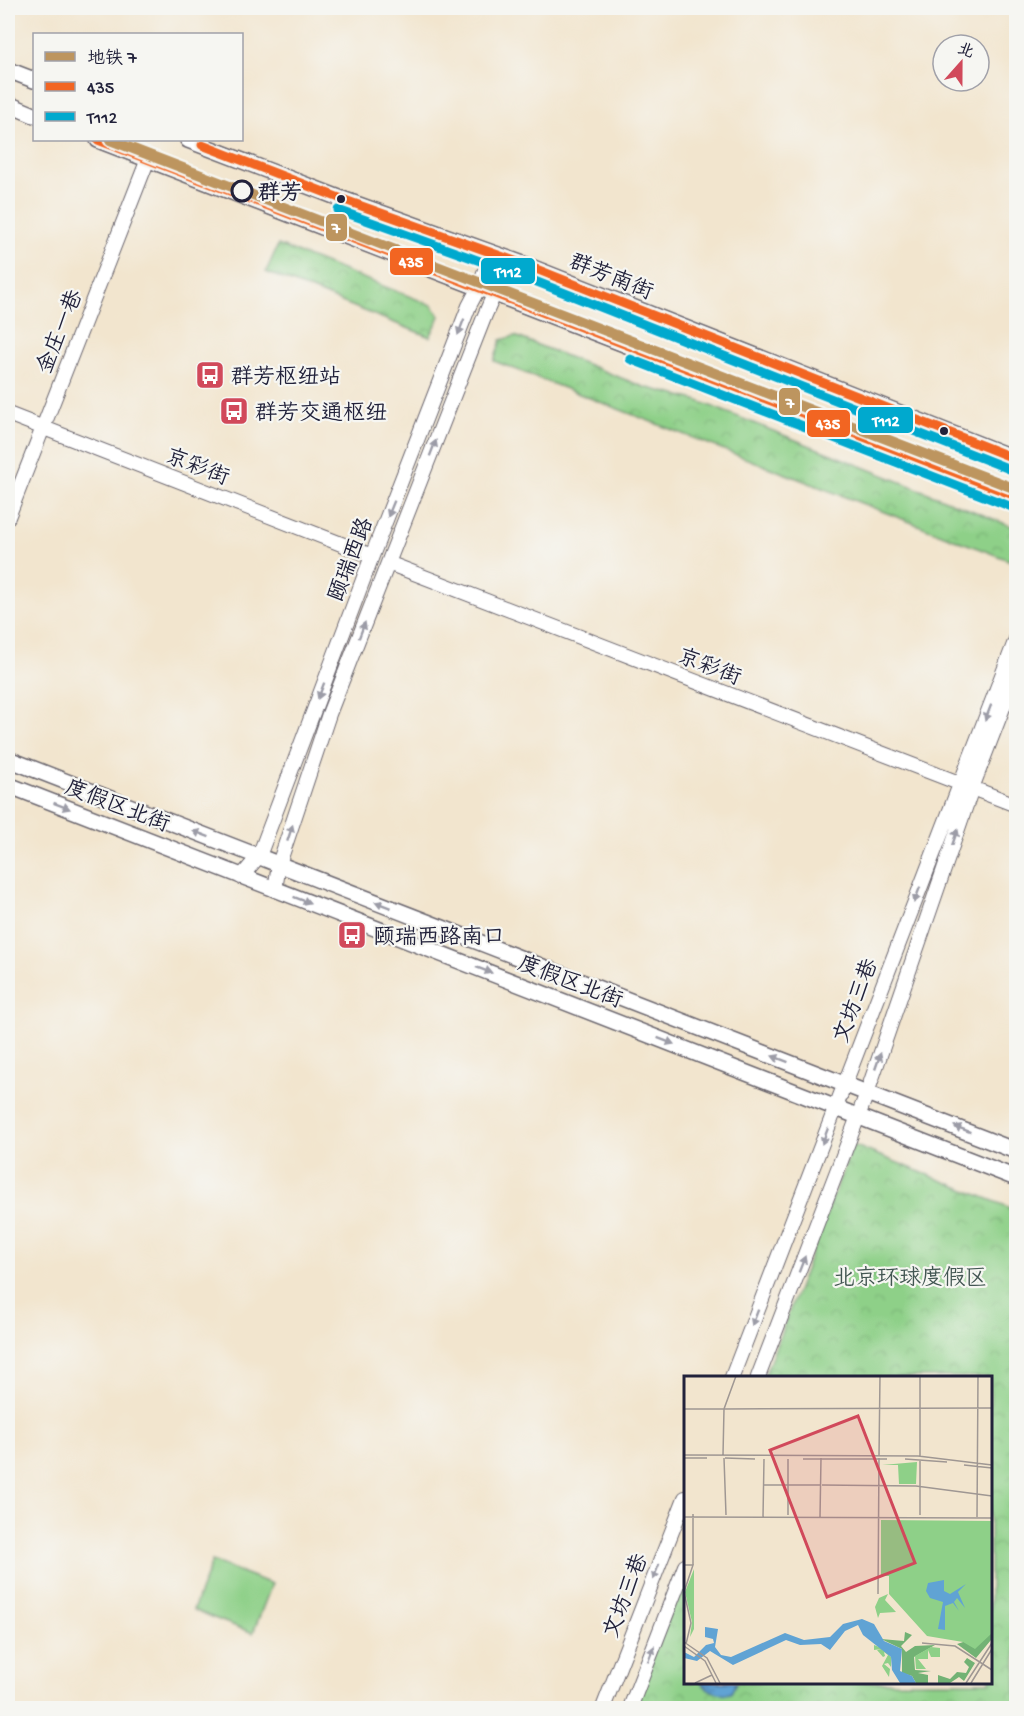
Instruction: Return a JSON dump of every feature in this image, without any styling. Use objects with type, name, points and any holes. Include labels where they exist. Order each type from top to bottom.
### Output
[{"type":"main road","points":[[8,70],[33,80]]},
{"type":"main road","points":[[8,104],[33,115]]},
{"type":"main road","points":[[101,141],[1017,496]]},
{"type":"main road","name":"群芳南街","points":[[191,141],[509,260],[1017,459]]},
{"type":"main road","name":"金庄一巷","points":[[8,518],[148,159]]},
{"type":"main road","name":"颐瑞西路","points":[[241,877],[259,856],[372,556],[491,254]]},
{"type":"main road","name":"颐瑞西路","points":[[275,890],[279,864],[330,714],[509,260]]},
{"type":"main road","name":"京彩街","points":[[8,414],[372,556]]},
{"type":"main road","name":"京彩街","points":[[388,562],[1017,805]]},
{"type":"main road","name":"文坊三巷","points":[[758,1376],[867,1093],[966,786],[1017,639]]},
{"type":"main road","name":"文坊三巷","points":[[732,1376],[844,1084],[966,786],[1017,674]]},
{"type":"main road","name":"度假区北街","points":[[8,759],[1017,1151]]},
{"type":"main road","name":"度假区北街","points":[[8,785],[1017,1178]]},
{"type":"main road","name":"文坊三巷","points":[[603,1708],[684,1501]]},
{"type":"main road","name":"文坊三巷","points":[[630,1708],[684,1569]]},
{"type":"green space","points":[[278,245],[432,305],[440,316],[430,337],[266,272]]},
{"type":"green space","points":[[515,336],[644,387],[696,400],[1016,528],[1016,563],[494,361],[501,340]]},
{"type":"green space","name":"北京环球度假区","points":[[853,1145],[1016,1210],[1016,1708],[631,1708],[684,1577],[684,1683],[991,1683],[991,1376],[764,1376]]},
{"type":"green space","points":[[212,1561],[272,1584],[253,1633],[193,1610]]},
{"type":"water","points":[[702,1683],[736,1683],[731,1693],[719,1693]]},
{"type":"metro line","name":"7","points":[[113,141],[1016,489]]},
{"type":"transit line","name":"435","points":[[101,141],[1016,496]]},
{"type":"transit line","name":"435","points":[[202,145],[342,199],[526,265],[1016,459]]},
{"type":"transit line","name":"T112","points":[[338,210],[522,276],[1012,470]]},
{"type":"transit line","name":"T112","points":[[630,359],[1012,507]]},
{"type":"place","name":"群芳","points":[[242,191]]},
{"type":"place","name":"群芳枢纽站","points":[[210,375]]},
{"type":"place","name":"群芳交通枢纽","points":[[234,411]]},
{"type":"place","name":"颐瑞西路南口","points":[[352,935]]}]
